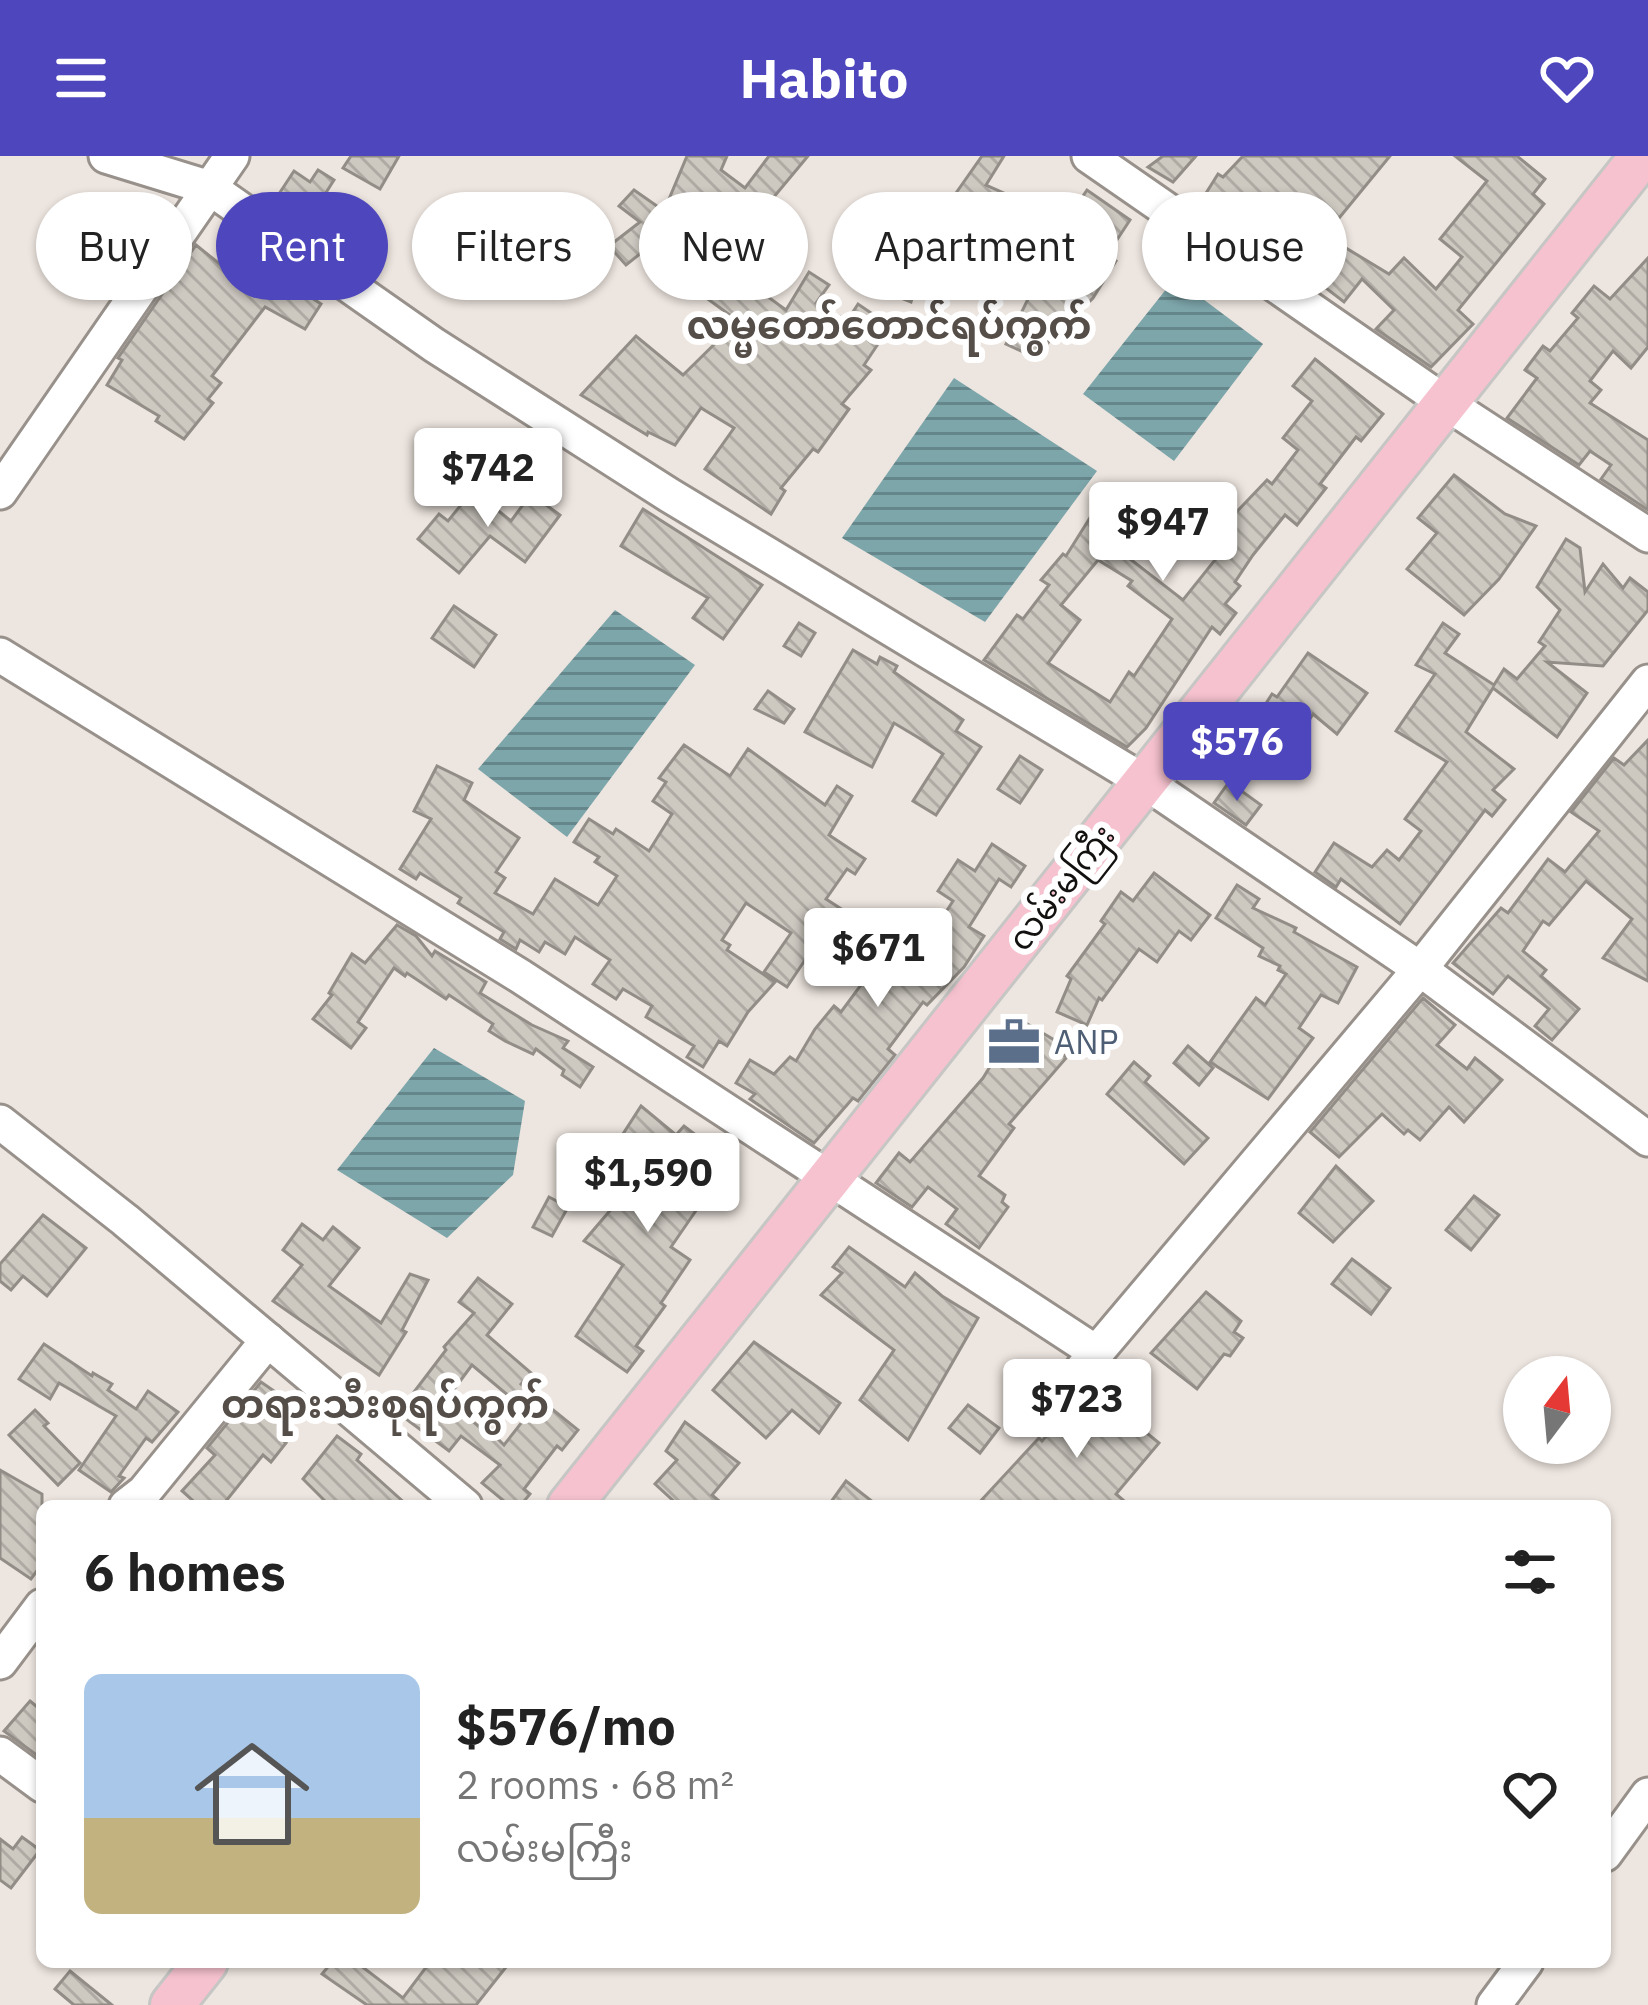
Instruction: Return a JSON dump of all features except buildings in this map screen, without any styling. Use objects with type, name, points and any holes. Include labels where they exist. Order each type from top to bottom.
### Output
[{"type":"main road","name":"လမ်းမကြီး","points":[[574,1500],[1642,156]]},
{"type":"main road","points":[[172,2005],[201,1968]]},
{"type":"street","points":[[106,156],[210,188],[434,345],[630,470],[1145,782],[1420,969],[1648,1139]]},
{"type":"street","points":[[0,492],[232,156]]},
{"type":"street","points":[[1089,156],[1446,403],[1648,535]]},
{"type":"street","points":[[0,655],[520,976],[1097,1353]]},
{"type":"street","points":[[1053,1404],[1420,969],[1648,682]]},
{"type":"street","points":[[0,1122],[458,1500]]},
{"type":"street","points":[[133,1500],[268,1340]]},
{"type":"street","points":[[0,1661],[36,1614]]},
{"type":"street","points":[[0,1754],[36,1780]]},
{"type":"street","points":[[1611,1846],[1648,1795]]},
{"type":"street","points":[[1494,2005],[1522,1968]]},
{"type":"water","points":[[1158,300],[1204,300],[1263,344],[1174,461],[1083,394]]},
{"type":"water","points":[[954,378],[1097,471],[985,622],[842,538]]},
{"type":"water","points":[[615,610],[695,665],[567,837],[478,769]]},
{"type":"water","points":[[434,1048],[525,1101],[513,1175],[447,1238],[337,1170]]},
{"type":"place","name":"ANP","points":[[1014,1042]]},
{"type":"district","name":"လမ္မတော်တောင်ရပ်ကွက်","points":[[889,325]]},
{"type":"district","name":"တရားသီးစုရပ်ကွက်","points":[[385,1404]]}]
